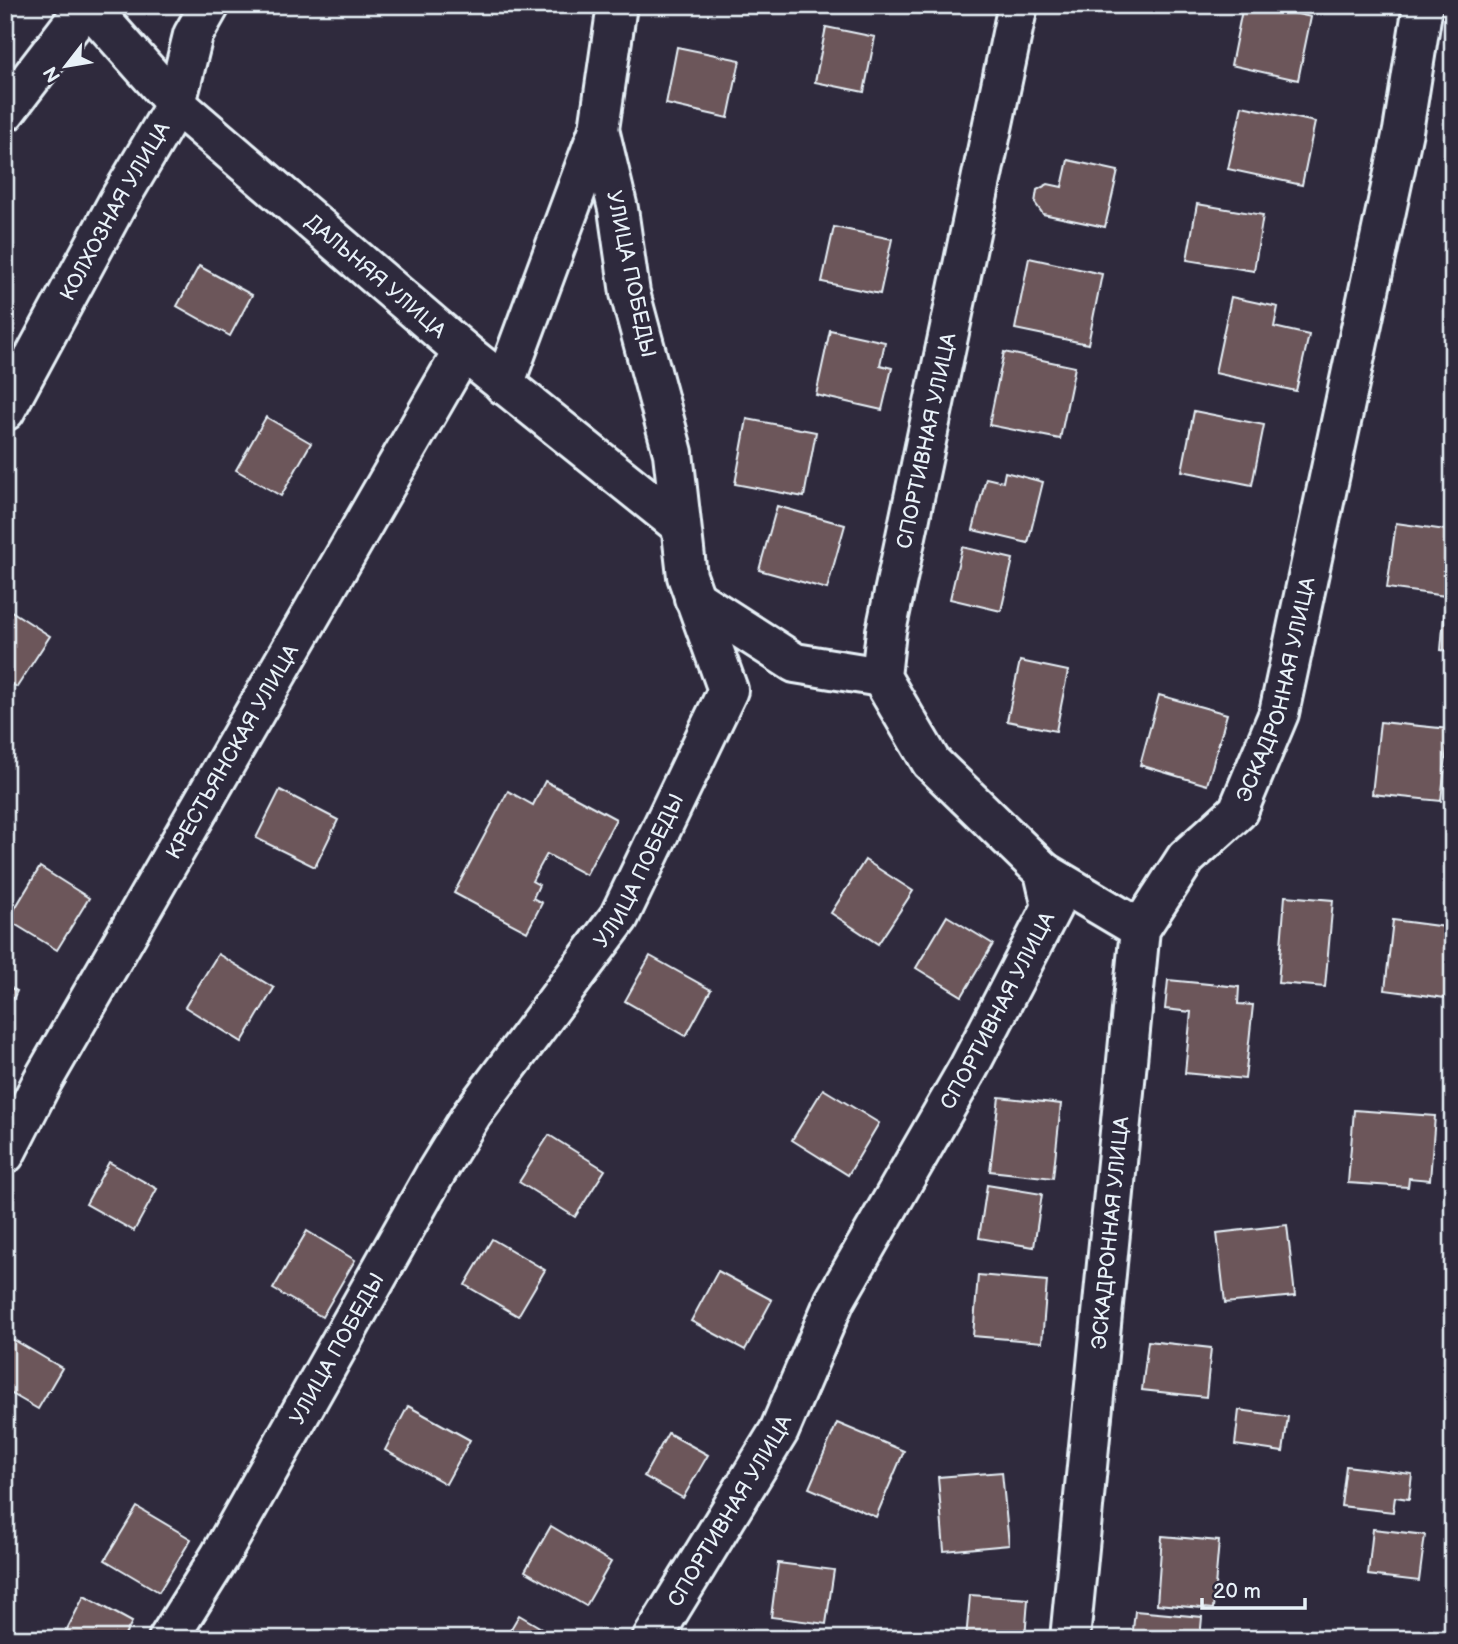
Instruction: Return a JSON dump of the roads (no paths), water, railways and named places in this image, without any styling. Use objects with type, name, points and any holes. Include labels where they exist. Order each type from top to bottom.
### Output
[{"type":"street","name":"ДАЛЬНЯЯ УЛИЦА","points":[[87,5],[176,104],[463,351],[681,526]]},
{"type":"street","points":[[5,112],[87,5]]},
{"type":"street","name":"КОЛХОЗНАЯ УЛИЦА","points":[[5,411],[118,202],[176,104],[193,35],[210,5]]},
{"type":"street","name":"УЛИЦА ПОБЕДЫ","points":[[168,1639],[220,1556],[472,1114],[620,917],[728,690],[687,576],[673,453],[630,293],[618,209],[599,129],[617,5]]},
{"type":"street","name":"СПОРТИВНАЯ УЛИЦА","points":[[881,677],[886,631],[1018,5]]},
{"type":"street","name":"ЭСКАДРОННАЯ УЛИЦА","points":[[1070,1639],[1140,929],[1186,858],[1238,811],[1279,713],[1403,131],[1423,5]]},
{"type":"street","points":[[504,385],[599,129]]},
{"type":"street","name":"КРЕСТЬЯНСКАЯ УЛИЦА","points":[[5,1154],[43,1080],[463,351]]},
{"type":"street","points":[[694,598],[795,663],[881,677],[931,762],[1044,872],[1140,929]]},
{"type":"street","name":"СПОРТИВНАЯ УЛИЦА","points":[[652,1639],[779,1431],[835,1300],[969,1067],[1052,907],[1044,872]]}]
